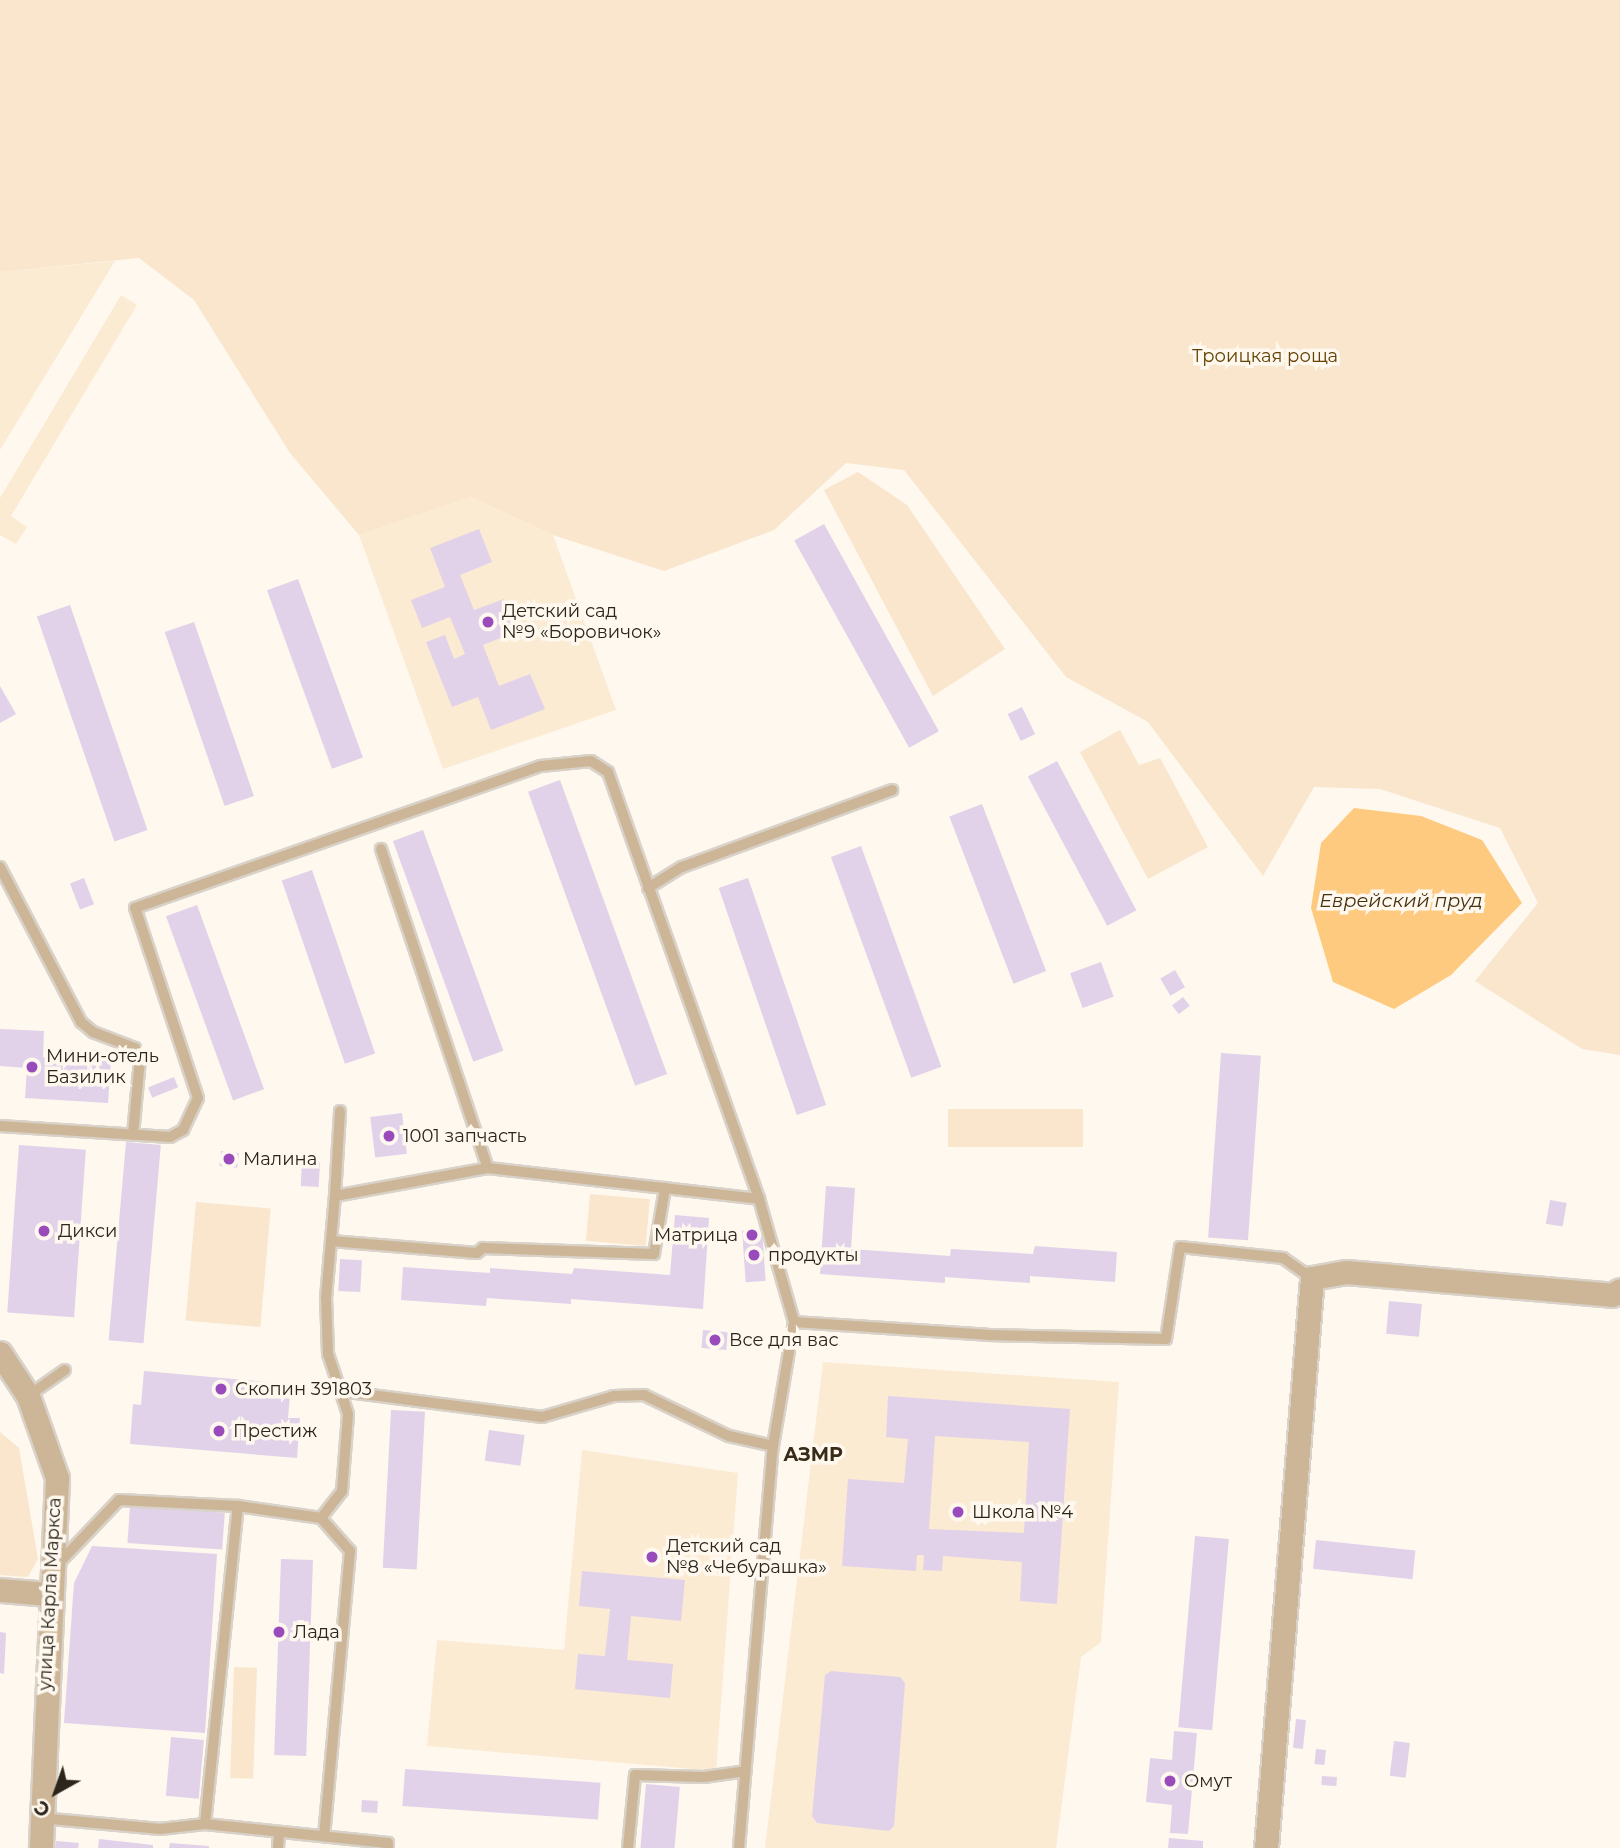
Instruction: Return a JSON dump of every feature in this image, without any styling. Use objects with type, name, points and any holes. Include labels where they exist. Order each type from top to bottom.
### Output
[{"type":"street","points":[[1266,1848],[1312,1279],[1346,1272],[1612,1295],[1620,1290]]},
{"type":"street","name":"улица Карла Маркса","points":[[0,1353],[28,1396],[57,1478],[39,1818],[41,1848]]},
{"type":"street","points":[[0,1590],[50,1583]]},
{"type":"lane","points":[[0,1126],[170,1138],[183,1130],[198,1098],[135,908],[541,766],[591,761],[608,772],[759,1199],[794,1322],[773,1446],[739,1848]]},
{"type":"lane","points":[[648,888],[682,867],[892,790]]},
{"type":"lane","points":[[381,849],[488,1168]]},
{"type":"lane","points":[[0,867],[81,1022],[93,1032],[135,1048],[140,1059],[133,1135]]},
{"type":"lane","points":[[321,1518],[342,1491],[348,1414],[328,1354],[326,1298],[340,1111]]},
{"type":"lane","points":[[335,1196],[488,1168],[759,1199]]},
{"type":"lane","points":[[331,1241],[477,1253],[483,1248],[654,1254],[665,1188]]},
{"type":"lane","points":[[794,1322],[988,1335],[1166,1339],[1180,1247],[1283,1258],[1312,1279]]},
{"type":"lane","points":[[28,1396],[65,1370]]},
{"type":"lane","points":[[340,1391],[542,1417],[614,1396],[644,1395],[729,1436],[773,1446]]},
{"type":"lane","points":[[50,1583],[119,1500],[238,1506],[321,1518],[350,1551],[324,1836]]},
{"type":"lane","points":[[205,1824],[238,1506]]},
{"type":"lane","points":[[628,1848],[635,1775],[704,1777],[746,1771]]},
{"type":"lane","points":[[39,1818],[160,1829],[205,1824],[388,1843],[388,1848]]},
{"type":"lane","points":[[278,1848],[279,1832]]},
{"type":"shaded area","points":[[115,261],[0,450],[0,272]]},
{"type":"shaded area","points":[[121,295],[137,305],[11,516],[27,527],[16,544],[0,535],[0,498]]},
{"type":"shaded area","name":"Детский сад №9 «Боровичок»","points":[[471,497],[553,535],[616,710],[443,769],[359,535]]},
{"type":"shaded area","name":"Школа №4","points":[[823,1362],[1119,1382],[1101,1642],[1081,1657],[1056,1848],[765,1848]]},
{"type":"shaded area","name":"Детский сад №8 «Чебурашка»","points":[[582,1450],[738,1473],[716,1771],[427,1746],[437,1640],[564,1650]]},
{"type":"green space","name":"Троицкая роща","points":[[0,0],[1620,0],[1620,1055],[1582,1049],[1475,981],[1538,903],[1500,828],[1380,789],[1314,787],[1263,876],[1148,722],[1066,677],[904,470],[846,463],[774,530],[664,571],[553,535],[471,497],[359,535],[290,453],[194,300],[139,258],[0,272]]},
{"type":"green space","points":[[858,472],[907,505],[1005,649],[933,696],[824,490]]},
{"type":"green space","points":[[1120,730],[1139,765],[1160,758],[1208,847],[1148,879],[1080,752]]},
{"type":"green space","points":[[948,1109],[1083,1109],[1083,1147],[948,1147]]},
{"type":"green space","points":[[590,1194],[650,1199],[646,1246],[586,1241]]},
{"type":"green space","points":[[196,1202],[271,1209],[260,1327],[186,1321]]},
{"type":"green space","points":[[0,1432],[19,1448],[38,1559],[28,1577],[0,1575]]},
{"type":"green space","points":[[234,1667],[257,1668],[253,1779],[230,1778]]},
{"type":"water","name":"Еврейский пруд","points":[[1354,808],[1421,816],[1482,840],[1522,903],[1451,975],[1394,1009],[1333,982],[1311,908],[1321,843]]},
{"type":"building","points":[[824,524],[939,731],[909,748],[794,540]]},
{"type":"building","points":[[479,529],[492,562],[460,575],[474,610],[504,599],[516,632],[483,645],[499,686],[530,674],[545,709],[491,730],[478,697],[452,707],[426,642],[445,635],[454,659],[465,654],[450,617],[422,628],[411,600],[445,587],[430,548]]},
{"type":"building","points":[[298,579],[363,758],[332,769],[267,590]]},
{"type":"building","points":[[70,605],[147,830],[114,841],[37,616]]},
{"type":"building","points":[[194,622],[254,796],[225,806],[165,632]]},
{"type":"building","points":[[0,686],[16,714],[0,723]]},
{"type":"building","points":[[1022,707],[1035,734],[1021,741],[1008,714]]},
{"type":"building","points":[[1057,761],[1136,910],[1107,926],[1028,776]]},
{"type":"building","points":[[560,780],[667,1074],[635,1086],[528,792]]},
{"type":"building","points":[[982,804],[1046,971],[1013,984],[949,817]]},
{"type":"building","points":[[423,830],[503,1051],[473,1062],[393,841]]},
{"type":"building","points":[[861,846],[941,1067],[911,1078],[831,857]]},
{"type":"building","points":[[312,870],[375,1053],[345,1064],[282,880]]},
{"type":"building","points":[[84,878],[94,904],[80,910],[70,883]]},
{"type":"building","points":[[748,878],[826,1105],[797,1115],[719,888]]},
{"type":"building","points":[[197,905],[264,1089],[233,1100],[166,916]]},
{"type":"building","points":[[1101,962],[1114,997],[1083,1008],[1070,973]]},
{"type":"building","points":[[1175,970],[1185,987],[1170,996],[1160,978]]},
{"type":"building","points":[[1183,997],[1190,1006],[1179,1014],[1172,1006]]},
{"type":"building","points":[[0,1029],[44,1031],[43,1057],[111,1061],[108,1103],[25,1098],[27,1068],[0,1066]]},
{"type":"building","points":[[1221,1053],[1261,1056],[1248,1240],[1208,1238]]},
{"type":"building","points":[[174,1077],[178,1087],[152,1098],[148,1087]]},
{"type":"building","name":"1001 запчасть","points":[[402,1113],[407,1154],[375,1158],[370,1117]]},
{"type":"building","points":[[126,1142],[161,1145],[144,1343],[109,1340]]},
{"type":"building","name":"Дикси","points":[[19,1145],[86,1150],[74,1317],[7,1313]]},
{"type":"building","name":"Малина","points":[[221,1151],[239,1153],[237,1168],[219,1166]]},
{"type":"building","points":[[302,1161],[320,1162],[319,1187],[301,1186]]},
{"type":"building","points":[[826,1186],[855,1188],[851,1249],[950,1256],[951,1249],[1033,1254],[1035,1246],[1117,1252],[1115,1282],[1030,1276],[1030,1283],[945,1277],[945,1283],[820,1274]]},
{"type":"building","points":[[1550,1200],[1567,1203],[1563,1227],[1546,1224]]},
{"type":"building","points":[[675,1215],[709,1218],[703,1309],[571,1299],[571,1304],[487,1298],[486,1306],[401,1300],[403,1267],[490,1273],[490,1268],[572,1274],[574,1268],[670,1275]]},
{"type":"building","name":"продукты","points":[[762,1229],[766,1281],[746,1282],[742,1230]]},
{"type":"building","points":[[340,1259],[362,1260],[360,1292],[338,1291]]},
{"type":"building","points":[[1389,1301],[1422,1304],[1419,1337],[1386,1334]]},
{"type":"building","name":"Все для вас","points":[[703,1330],[728,1332],[726,1350],[701,1348]]},
{"type":"building","points":[[144,1371],[291,1384],[288,1418],[300,1418],[297,1458],[130,1444],[133,1404],[141,1405]]},
{"type":"building","points":[[888,1396],[1070,1409],[1057,1604],[1020,1601],[1022,1562],[943,1556],[942,1571],[923,1570],[924,1555],[917,1555],[916,1571],[842,1566],[848,1479],[904,1483],[908,1439],[886,1437]],"holes":[[[935,1436],[1029,1442],[1024,1533],[929,1529]]]},
{"type":"building","points":[[391,1410],[425,1412],[417,1570],[383,1568]]},
{"type":"building","points":[[489,1430],[525,1435],[520,1466],[485,1461]]},
{"type":"building","points":[[130,1506],[225,1513],[222,1550],[127,1543]]},
{"type":"building","points":[[1195,1536],[1229,1539],[1212,1730],[1178,1727]]},
{"type":"building","points":[[1316,1540],[1415,1550],[1412,1579],[1313,1569]]},
{"type":"building","points":[[92,1546],[217,1554],[205,1733],[64,1723],[74,1583]]},
{"type":"building","points":[[281,1559],[313,1560],[306,1756],[274,1755]]},
{"type":"building","points":[[582,1571],[685,1580],[681,1621],[631,1616],[627,1660],[673,1664],[670,1698],[575,1689],[578,1654],[605,1656],[610,1609],[579,1606]]},
{"type":"building","points":[[0,1632],[6,1633],[4,1674],[0,1673]]},
{"type":"building","points":[[831,1671],[900,1677],[905,1683],[894,1826],[889,1831],[817,1823],[812,1816],[825,1675]]},
{"type":"building","points":[[1296,1719],[1306,1720],[1303,1749],[1293,1748]]},
{"type":"building","name":"Омут","points":[[1174,1731],[1197,1733],[1188,1834],[1170,1833],[1172,1805],[1146,1802],[1150,1758],[1172,1760]]},
{"type":"building","points":[[171,1737],[204,1740],[199,1799],[166,1796]]},
{"type":"building","points":[[1394,1741],[1410,1743],[1406,1778],[1390,1776]]},
{"type":"building","points":[[1316,1749],[1326,1750],[1324,1765],[1314,1764]]},
{"type":"building","points":[[405,1769],[601,1783],[598,1820],[402,1806]]},
{"type":"building","points":[[1322,1776],[1337,1777],[1336,1786],[1321,1785]]},
{"type":"building","points":[[646,1784],[680,1787],[675,1848],[640,1848]]},
{"type":"building","points":[[362,1800],[378,1801],[377,1813],[361,1812]]},
{"type":"building","points":[[1169,1838],[1203,1841],[1203,1848],[1168,1848]]},
{"type":"building","points":[[99,1839],[153,1845],[153,1848],[98,1848]]},
{"type":"building","points":[[56,1841],[79,1843],[78,1848],[55,1848]]},
{"type":"building","points":[[170,1843],[209,1846],[209,1848],[169,1848]]},
{"type":"place","name":"Детский сад №9 «Боровичок»","points":[[488,622]]},
{"type":"place","name":"Мини-отель Базилик","points":[[32,1067]]},
{"type":"place","name":"1001 запчасть","points":[[389,1136]]},
{"type":"place","name":"Малина","points":[[229,1159]]},
{"type":"place","name":"Дикси","points":[[44,1231]]},
{"type":"place","name":"Матрица","points":[[752,1235]]},
{"type":"place","name":"продукты","points":[[754,1255]]},
{"type":"place","name":"Все для вас","points":[[715,1340]]},
{"type":"place","name":"Скопин 391803","points":[[221,1389]]},
{"type":"place","name":"Престиж","points":[[219,1431]]},
{"type":"place","name":"Школа №4","points":[[958,1512]]},
{"type":"place","name":"Детский сад №8 «Чебурашка»","points":[[652,1557]]},
{"type":"place","name":"Лада","points":[[279,1632]]},
{"type":"place","name":"Омут","points":[[1170,1781]]},
{"type":"district","name":"АЗМР","points":[[813,1455]]}]
